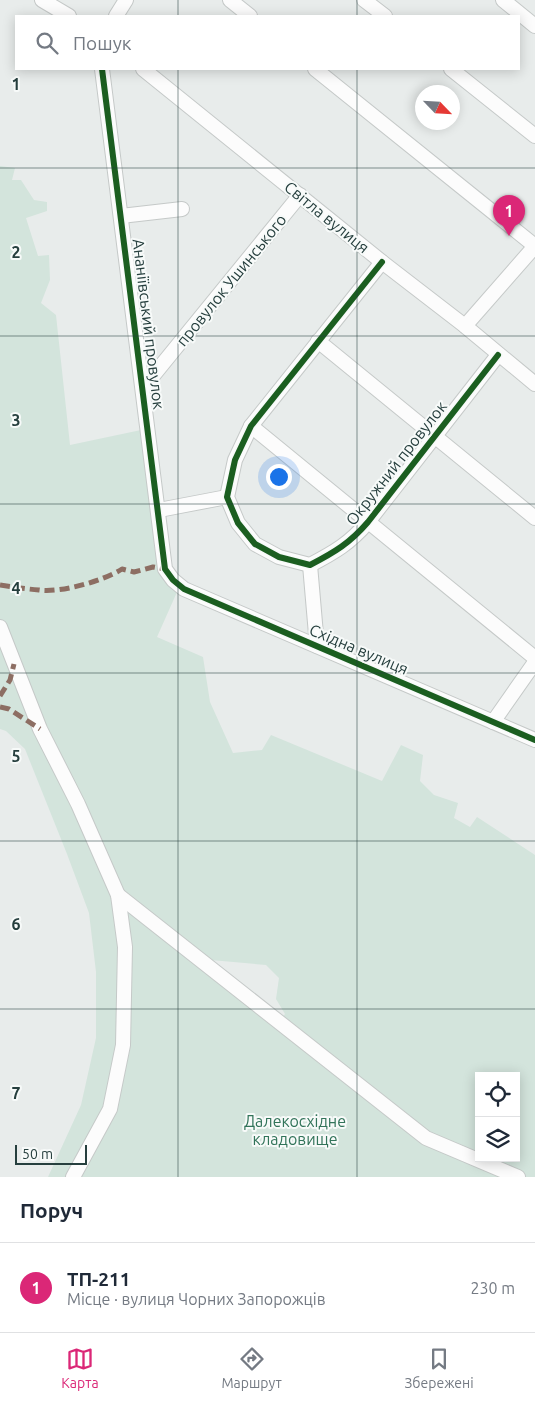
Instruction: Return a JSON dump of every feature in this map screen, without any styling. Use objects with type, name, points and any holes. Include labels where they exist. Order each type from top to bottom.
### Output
[{"type":"street","points":[[42,0],[67,15]]},
{"type":"street","points":[[117,15],[126,0]]},
{"type":"street","points":[[230,0],[249,15]]},
{"type":"street","points":[[364,0],[384,15]]},
{"type":"street","points":[[503,0],[535,26]]},
{"type":"street","name":"Ананіївський провулок","points":[[102,70],[152,468],[166,568],[173,580]]},
{"type":"street","name":"Світла вулиця","points":[[144,70],[535,384]]},
{"type":"street","points":[[316,70],[535,246],[465,326]]},
{"type":"street","points":[[452,70],[535,136]]},
{"type":"street","name":"провулок Ушинського","points":[[143,388],[300,195]]},
{"type":"street","points":[[121,216],[182,209]]},
{"type":"street","points":[[317,646],[310,565],[279,557],[255,544],[238,523],[227,497],[234,460],[251,426],[382,262]]},
{"type":"street","points":[[318,341],[535,518]]},
{"type":"street","name":"Окружний провулок","points":[[310,565],[334,553],[353,539],[498,355]]},
{"type":"street","points":[[251,426],[535,658]]},
{"type":"street","points":[[159,510],[227,497]]},
{"type":"street","name":"Східна вулиця","points":[[173,580],[184,589],[535,740]]},
{"type":"street","points":[[0,627],[40,729],[78,804],[118,895],[125,947],[123,1045],[110,1109],[73,1177]]},
{"type":"street","points":[[493,722],[535,662]]},
{"type":"street","points":[[118,895],[426,1138],[518,1177]]},
{"type":"green space","name":"Далекосхідне кладовище","points":[[0,166],[15,168],[12,180],[21,180],[34,200],[47,202],[47,211],[26,218],[38,256],[49,255],[50,280],[41,303],[56,315],[70,445],[141,430],[163,575],[177,592],[157,637],[203,657],[210,702],[233,753],[262,750],[271,735],[382,781],[401,745],[423,755],[420,781],[434,795],[458,803],[454,818],[470,827],[477,817],[535,855],[535,1177],[48,1177],[81,1105],[96,1038],[96,972],[89,913],[67,854],[25,749],[6,731],[0,729]],"holes":[[[211,960],[266,965],[279,978],[276,999],[285,1014],[282,1018]]]},
{"type":"marked path","points":[[0,585],[24,589],[59,590],[93,582],[122,569],[134,572],[153,567],[165,569]]},
{"type":"marked path","points":[[0,696],[10,680],[14,664]]},
{"type":"marked path","points":[[0,707],[9,709],[40,729]]},
{"type":"cycle path","points":[[102,70],[165,569],[173,580],[184,589],[535,740]]},
{"type":"cycle path","points":[[382,262],[251,426],[235,460],[227,497],[238,523],[255,544],[279,557],[310,565],[335,551],[348,541],[368,522],[498,355]]},
{"type":"place","name":"ТП-211","points":[[509,236]]}]
